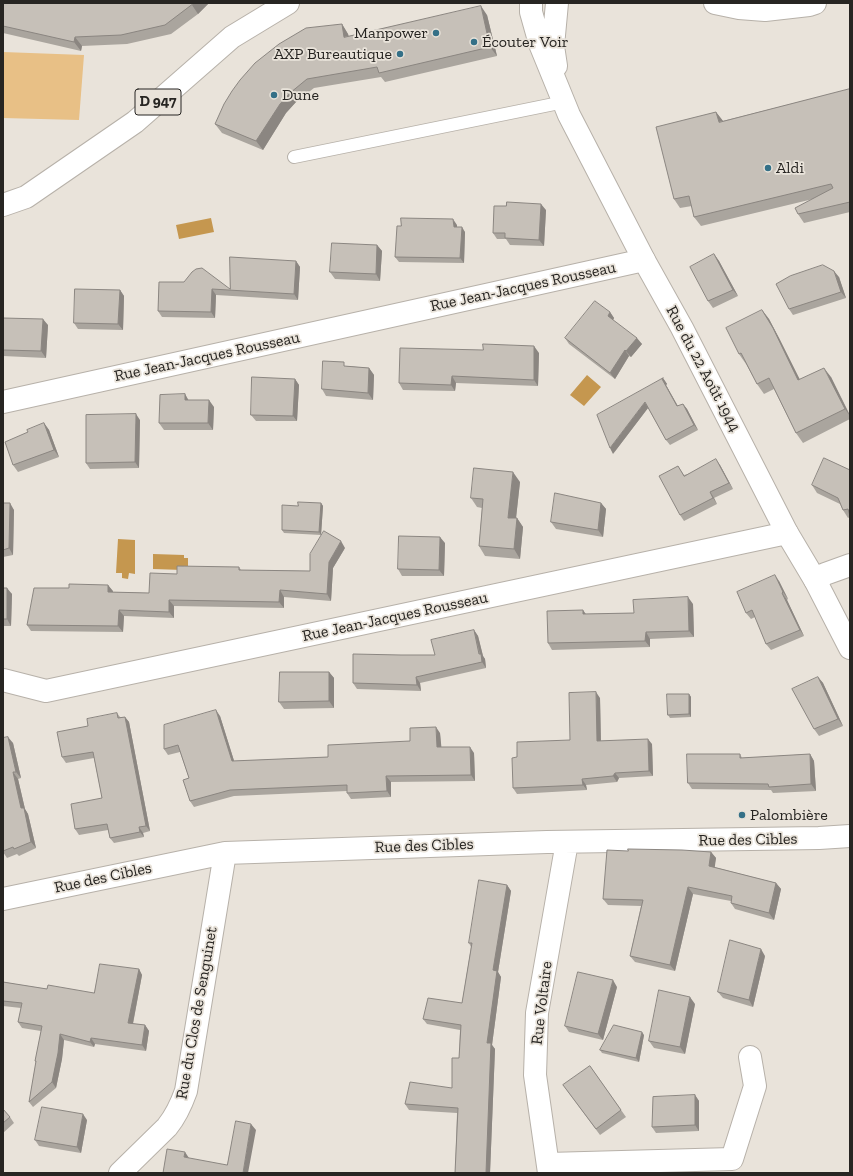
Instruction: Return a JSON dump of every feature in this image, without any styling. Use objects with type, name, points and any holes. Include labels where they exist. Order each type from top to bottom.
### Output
[{"type":"street","name":"D 947","points":[[3,205],[26,197],[135,122],[232,37],[288,3]]},
{"type":"street","name":"Rue du 22 Août 1944","points":[[531,3],[531,12],[540,44],[569,114],[644,260],[682,328],[788,533],[815,580],[850,648]]},
{"type":"street","name":"Rue du 22 Août 1944","points":[[556,3],[553,46],[561,96]]},
{"type":"street","points":[[715,3],[739,8],[765,10],[815,3]]},
{"type":"street","name":"Rue Jean-Jacques Rousseau","points":[[3,402],[644,260]]},
{"type":"street","name":"Rue Jean-Jacques Rousseau","points":[[3,680],[46,691],[788,533]]},
{"type":"street","points":[[815,580],[825,574],[850,565]]},
{"type":"street","name":"Rue des Cibles","points":[[3,899],[225,853],[567,842],[812,839],[850,836]]},
{"type":"street","name":"Rue Voltaire","points":[[567,842],[538,1013],[535,1075],[549,1169],[628,1167],[732,1159],[755,1086],[750,1057]]},
{"type":"street","name":"Rue du Clos de Senguinet","points":[[120,1173],[174,1120],[186,1091],[225,853]]},
{"type":"lane","points":[[294,157],[561,96]]},
{"type":"shaded area","points":[[3,52],[84,55],[79,120],[3,118]]},
{"type":"shaded area","points":[[211,218],[214,232],[179,239],[176,225]]},
{"type":"shaded area","points":[[587,375],[601,387],[584,406],[570,395]]},
{"type":"shaded area","points":[[118,539],[135,540],[135,574],[129,573],[128,579],[122,578],[122,573],[116,573]]},
{"type":"shaded area","points":[[153,554],[184,555],[184,558],[188,558],[188,566],[184,566],[183,570],[153,569]]},
{"type":"building","points":[[3,3],[194,3],[165,25],[121,35],[75,37],[74,42],[3,26]]},
{"type":"building","points":[[481,6],[490,47],[379,73],[377,67],[307,79],[290,93],[280,104],[256,141],[215,124],[232,91],[255,63],[279,44],[306,28],[342,24],[344,37]]},
{"type":"building","name":"Aldi","points":[[850,89],[850,202],[798,214],[795,208],[833,188],[831,184],[694,217],[689,196],[674,199],[656,127],[716,112],[719,122]]},
{"type":"building","points":[[507,202],[541,204],[539,240],[505,238],[505,233],[493,233],[494,206],[506,206]]},
{"type":"building","points":[[401,218],[453,219],[454,227],[462,227],[460,258],[395,257],[397,226],[401,226]]},
{"type":"building","points":[[332,243],[377,245],[376,274],[330,272]]},
{"type":"building","points":[[714,254],[733,290],[708,301],[690,267]]},
{"type":"building","points":[[230,257],[296,261],[294,294],[212,289],[211,312],[158,311],[159,282],[184,282],[196,269],[202,268],[230,289]]},
{"type":"building","points":[[823,265],[834,271],[841,292],[789,309],[776,284],[790,276]]},
{"type":"building","points":[[75,289],[120,290],[118,324],[74,323]]},
{"type":"building","points":[[595,301],[610,312],[608,316],[637,338],[626,351],[625,350],[610,373],[565,338]]},
{"type":"building","points":[[762,310],[773,328],[798,380],[824,368],[845,409],[796,433],[769,378],[757,384],[741,353],[739,354],[726,328]]},
{"type":"building","points":[[3,318],[43,319],[41,351],[3,350]]},
{"type":"building","points":[[483,344],[534,346],[534,380],[452,376],[451,385],[399,383],[400,348],[483,350]]},
{"type":"building","points":[[323,361],[344,362],[344,366],[369,368],[368,393],[322,389]]},
{"type":"building","points":[[252,377],[295,379],[293,416],[251,415]]},
{"type":"building","points":[[663,378],[662,379],[677,406],[683,404],[694,425],[666,440],[645,402],[610,448],[597,415]]},
{"type":"building","points":[[185,394],[185,400],[209,400],[208,423],[159,423],[160,395]]},
{"type":"building","points":[[136,414],[135,462],[86,463],[86,415]]},
{"type":"building","points":[[44,423],[54,450],[13,465],[5,442]]},
{"type":"building","points":[[824,458],[850,470],[850,516],[848,509],[843,510],[838,498],[812,485]]},
{"type":"building","points":[[716,459],[729,483],[710,492],[713,498],[680,515],[659,476],[678,466],[684,476]]},
{"type":"building","points":[[474,468],[513,472],[508,518],[517,518],[514,549],[479,546],[483,499],[471,498]]},
{"type":"building","points":[[555,493],[601,503],[598,530],[551,522]]},
{"type":"building","points":[[298,502],[321,503],[319,532],[282,530],[282,505],[298,506]]},
{"type":"building","points":[[3,503],[10,503],[9,548],[3,550]]},
{"type":"building","points":[[324,531],[341,541],[329,562],[327,594],[280,590],[279,602],[169,600],[169,612],[119,610],[118,626],[27,625],[34,588],[69,588],[69,584],[108,585],[108,592],[149,593],[150,573],[177,574],[177,566],[239,567],[239,570],[310,571],[310,554]]},
{"type":"building","points":[[399,536],[440,537],[439,570],[398,569]]},
{"type":"building","points":[[775,575],[800,630],[766,644],[752,610],[746,613],[737,592]]},
{"type":"building","points":[[3,588],[7,588],[7,619],[3,619]]},
{"type":"building","points":[[688,597],[689,631],[646,632],[645,641],[548,643],[547,611],[583,610],[583,614],[634,613],[633,600]]},
{"type":"building","points":[[474,630],[482,662],[416,677],[417,685],[353,683],[353,654],[435,655],[431,640]]},
{"type":"building","points":[[280,672],[329,672],[329,701],[279,702]]},
{"type":"building","points":[[818,677],[838,719],[814,729],[792,689]]},
{"type":"building","points":[[596,692],[597,741],[648,739],[649,771],[615,773],[613,776],[582,779],[583,785],[513,788],[512,758],[517,757],[517,742],[570,740],[569,693]]},
{"type":"building","points":[[667,694],[689,694],[689,714],[668,715]]},
{"type":"building","points":[[216,710],[232,761],[328,757],[328,745],[410,741],[410,728],[436,727],[437,747],[470,747],[471,775],[386,776],[387,791],[347,793],[347,785],[230,790],[190,801],[183,780],[189,778],[178,745],[164,749],[164,725]]},
{"type":"building","points":[[117,713],[118,718],[125,717],[146,826],[139,827],[140,832],[110,838],[107,824],[75,829],[71,804],[102,798],[93,752],[62,757],[57,732],[88,726],[87,719]]},
{"type":"building","points":[[8,737],[16,772],[13,772],[21,808],[24,808],[31,842],[14,849],[13,847],[3,851],[3,738]]},
{"type":"building","points":[[687,754],[740,754],[740,758],[810,754],[811,784],[769,787],[768,784],[688,783]]},
{"type":"building","points":[[628,849],[711,852],[709,866],[776,883],[769,913],[731,903],[732,896],[688,887],[670,965],[630,956],[643,900],[603,899],[607,850],[628,851]]},
{"type":"building","points":[[479,880],[507,885],[493,970],[497,971],[487,1043],[491,1043],[486,1173],[455,1173],[458,1108],[405,1104],[410,1082],[452,1088],[452,1058],[459,1058],[461,1025],[423,1019],[428,998],[462,1003],[472,943],[469,943]]},
{"type":"building","points":[[730,940],[761,949],[749,1000],[718,992]]},
{"type":"building","points":[[100,964],[139,969],[128,1023],[145,1025],[142,1045],[91,1038],[90,1042],[60,1034],[52,1082],[29,1102],[42,1026],[18,1022],[22,1003],[3,1001],[3,982],[47,989],[48,985],[94,993]]},
{"type":"building","points":[[578,972],[613,980],[598,1034],[565,1026]]},
{"type":"building","points":[[659,990],[690,997],[680,1047],[649,1041]]},
{"type":"building","points":[[614,1025],[642,1032],[636,1058],[600,1050]]},
{"type":"building","points":[[590,1066],[621,1110],[596,1129],[563,1085]]},
{"type":"building","points":[[695,1095],[695,1125],[652,1127],[653,1097]]},
{"type":"building","points":[[42,1107],[83,1114],[77,1147],[35,1140]]},
{"type":"building","points":[[3,1109],[10,1117],[3,1123]]},
{"type":"building","points":[[236,1121],[251,1124],[243,1173],[163,1173],[167,1149],[185,1152],[184,1157],[227,1165]]},
{"type":"place","name":"Manpower","points":[[436,33]]},
{"type":"place","name":"Écouter Voir","points":[[474,42]]},
{"type":"place","name":"AXP Bureautique","points":[[400,54]]},
{"type":"place","name":"Dune","points":[[274,95]]},
{"type":"place","name":"Aldi","points":[[768,168]]},
{"type":"place","name":"Palombière","points":[[742,815]]}]
